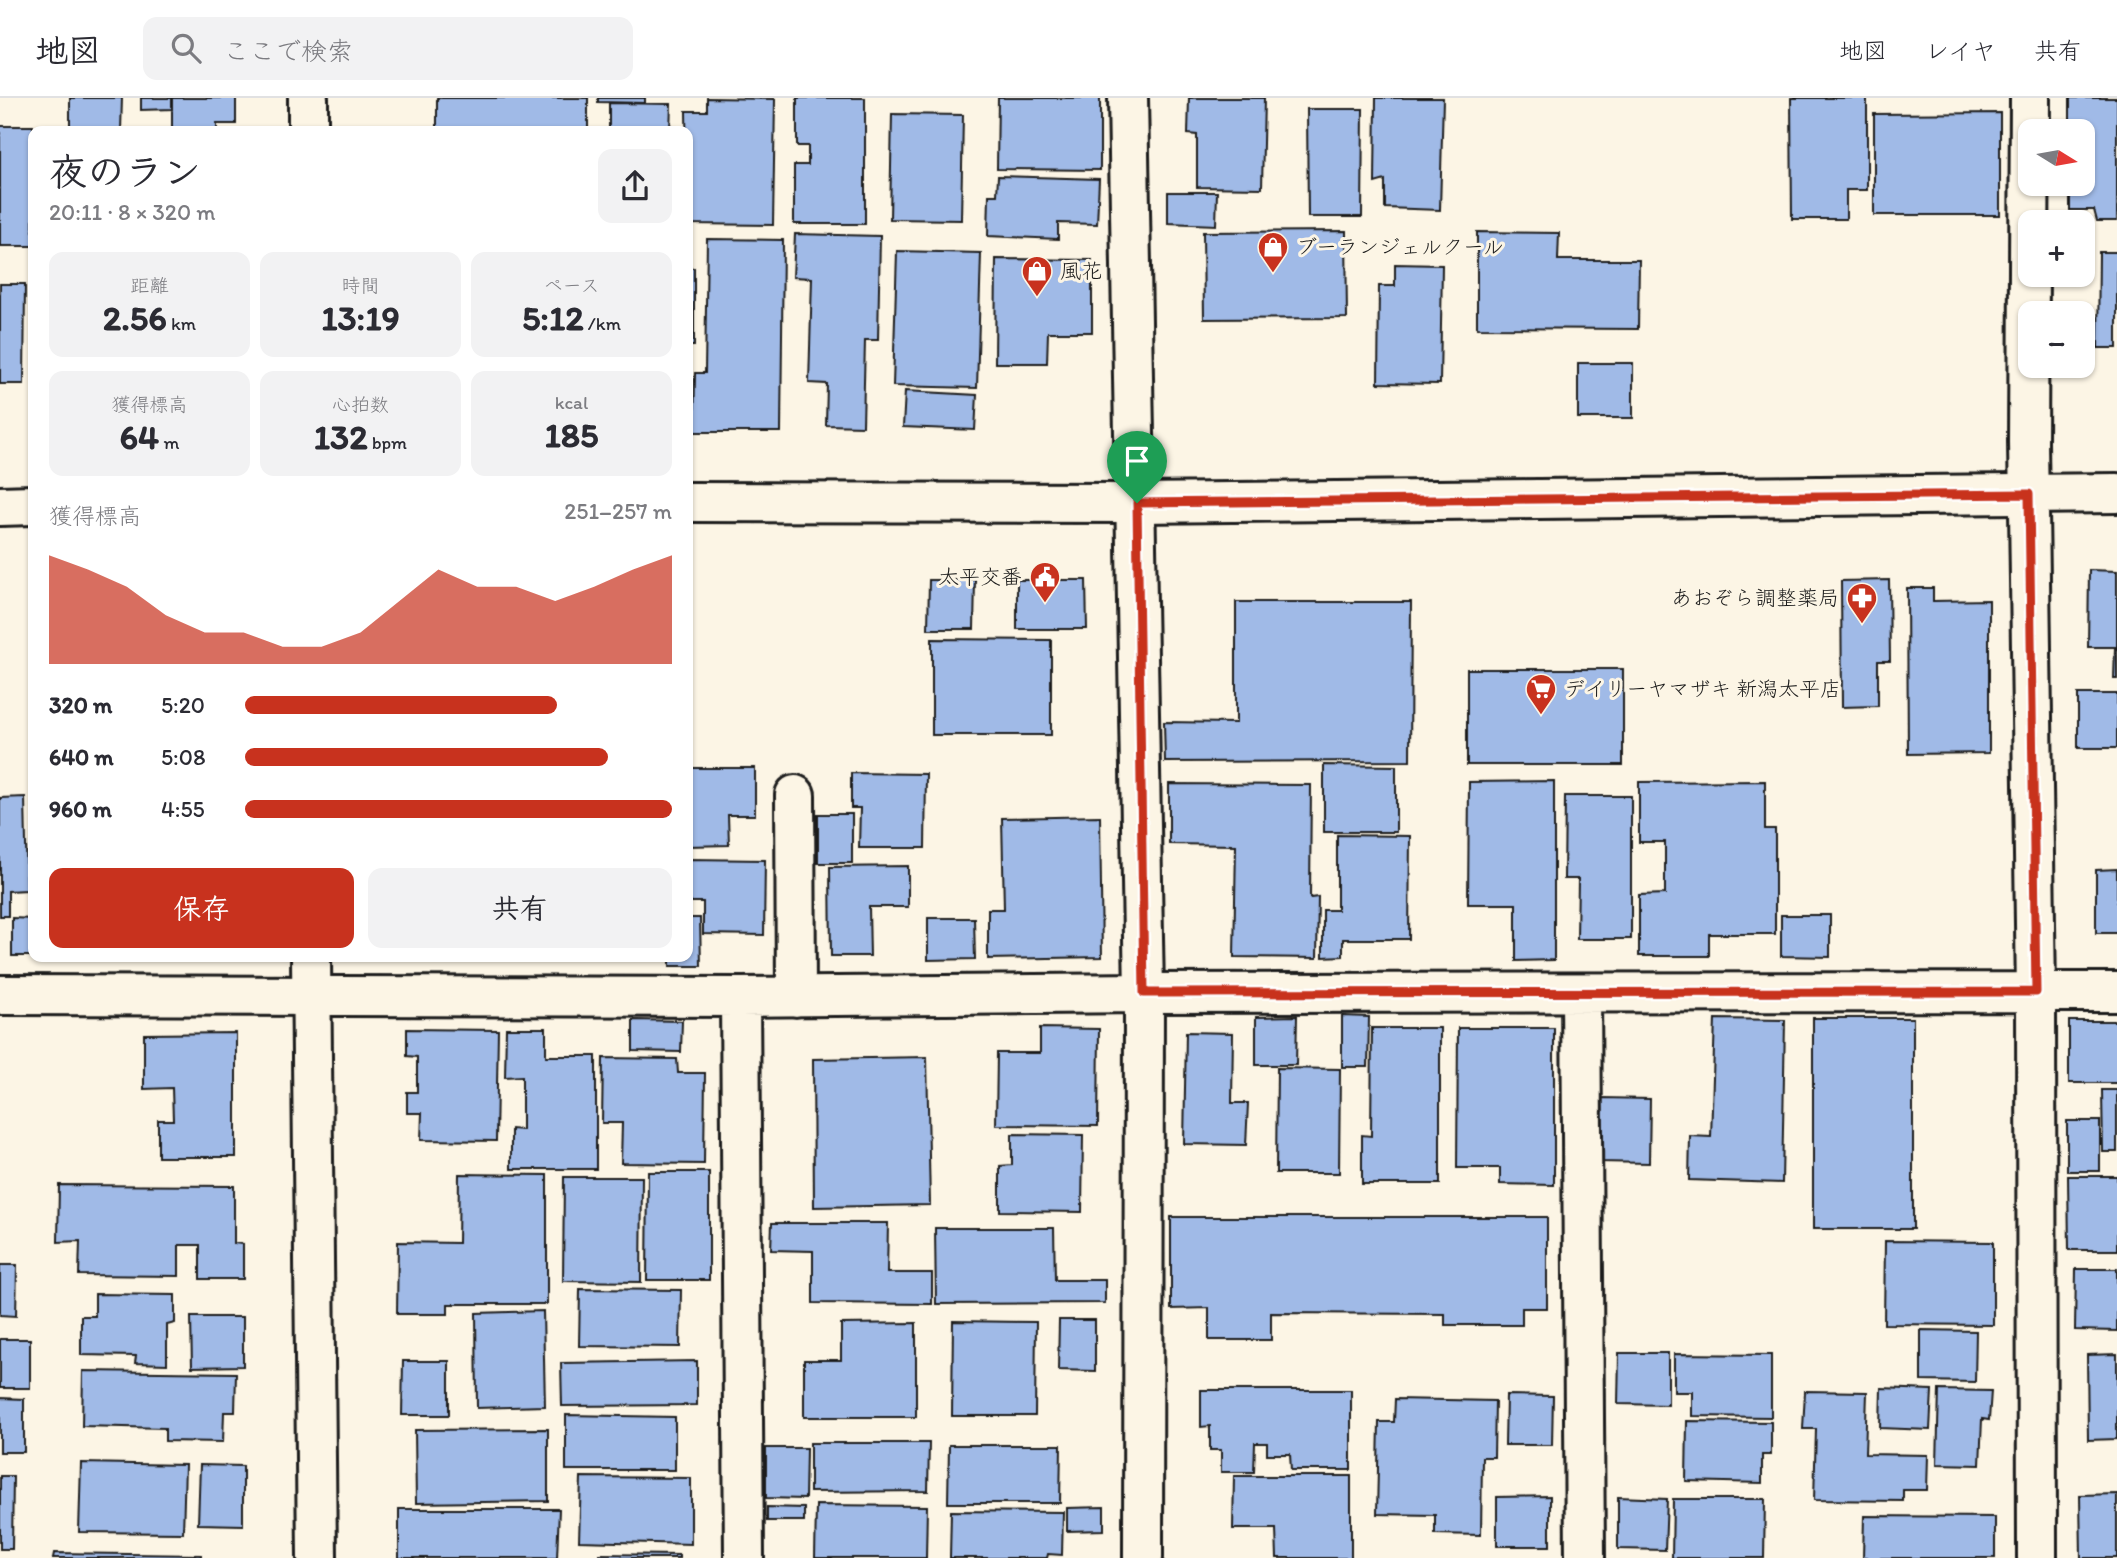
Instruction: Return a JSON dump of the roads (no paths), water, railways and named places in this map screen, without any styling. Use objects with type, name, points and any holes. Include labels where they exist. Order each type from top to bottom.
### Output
[{"type":"street","points":[[308,98],[308,126]]},
{"type":"street","points":[[1128,98],[1144,993],[1143,1558]]},
{"type":"street","points":[[2030,98],[2029,494],[2036,992],[2037,1558]]},
{"type":"street","points":[[693,502],[1137,503],[2117,493]]},
{"type":"street","points":[[0,506],[28,505]]},
{"type":"street","points":[[795,795],[796,997]]},
{"type":"street","points":[[311,962],[317,1558]]},
{"type":"street","points":[[0,995],[796,997],[1144,993],[2117,992]]},
{"type":"street","points":[[1581,993],[1585,1558]]},
{"type":"street","points":[[740,997],[744,1558]]},
{"type":"place","name":"ブーランジェルクール","points":[[1273,274]]},
{"type":"place","name":"風花","points":[[1037,298]]},
{"type":"place","name":"太平交番","points":[[1045,604]]},
{"type":"place","name":"あおぞら調整薬局","points":[[1862,625]]},
{"type":"place","name":"デイリーヤマザキ 新潟太平店","points":[[1541,716]]}]
